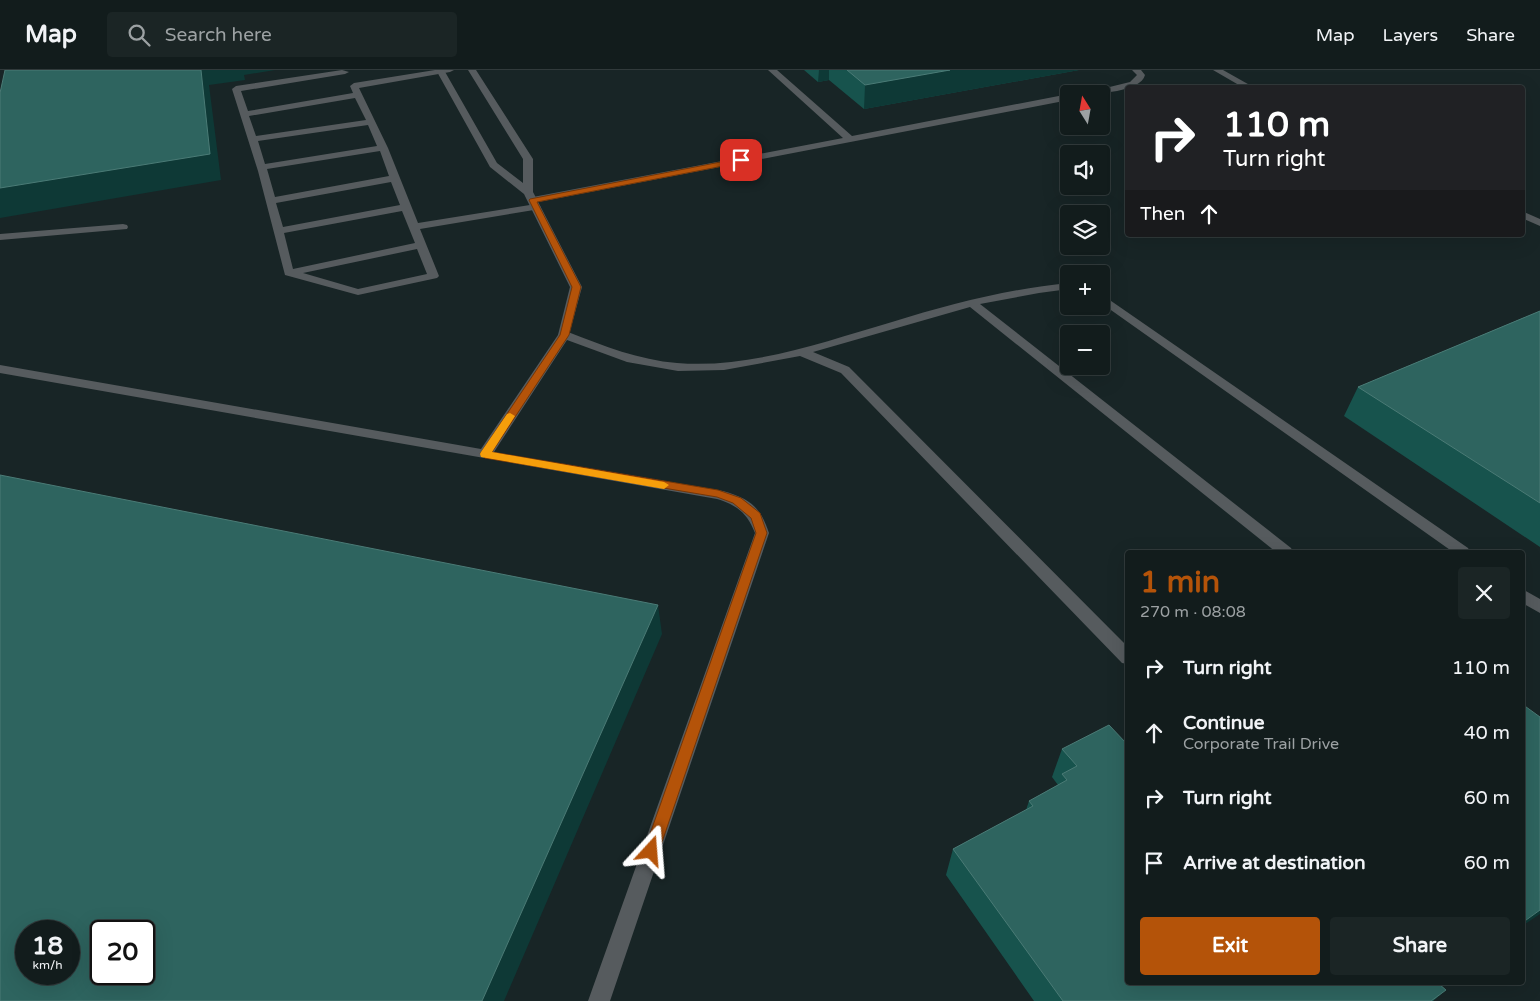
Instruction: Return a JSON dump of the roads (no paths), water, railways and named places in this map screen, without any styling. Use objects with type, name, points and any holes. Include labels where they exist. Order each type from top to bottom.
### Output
[{"type":"street","points":[[354,86],[444,70],[493,165],[532,200]]},
{"type":"street","points":[[472,70],[528,160],[532,200],[576,287],[564,335],[485,454]]},
{"type":"street","points":[[772,70],[850,139]]},
{"type":"street","points":[[1128,85],[1140,79],[1141,75],[1136,70]]},
{"type":"street","points":[[1217,70],[1245,85]]},
{"type":"street","points":[[345,71],[383,148],[433,276],[358,292],[289,273],[262,167],[236,89],[345,71]]},
{"type":"street","points":[[1110,89],[1125,86]]},
{"type":"street","points":[[244,114],[358,95]]},
{"type":"street","points":[[414,227],[532,200],[1060,99]]},
{"type":"street","points":[[252,139],[371,122]]},
{"type":"street","points":[[262,167],[383,148]]},
{"type":"street","points":[[271,201],[395,178]]},
{"type":"street","points":[[278,231],[406,207]]},
{"type":"street","points":[[1525,216],[1540,223]]},
{"type":"street","points":[[0,237],[72,233],[123,227]]},
{"type":"street","points":[[289,273],[421,245]]},
{"type":"street","points":[[564,335],[620,356],[646,362],[699,368],[747,365],[802,352],[973,304],[1040,288],[1060,287]]},
{"type":"street","points":[[1110,303],[1459,550]]},
{"type":"street","points":[[973,304],[1283,550]]},
{"type":"street","points":[[802,352],[845,370],[1125,655]]},
{"type":"street","points":[[0,368],[718,494],[737,500],[756,516],[762,533],[600,1001]]},
{"type":"street","points":[[1525,597],[1540,607]]}]
